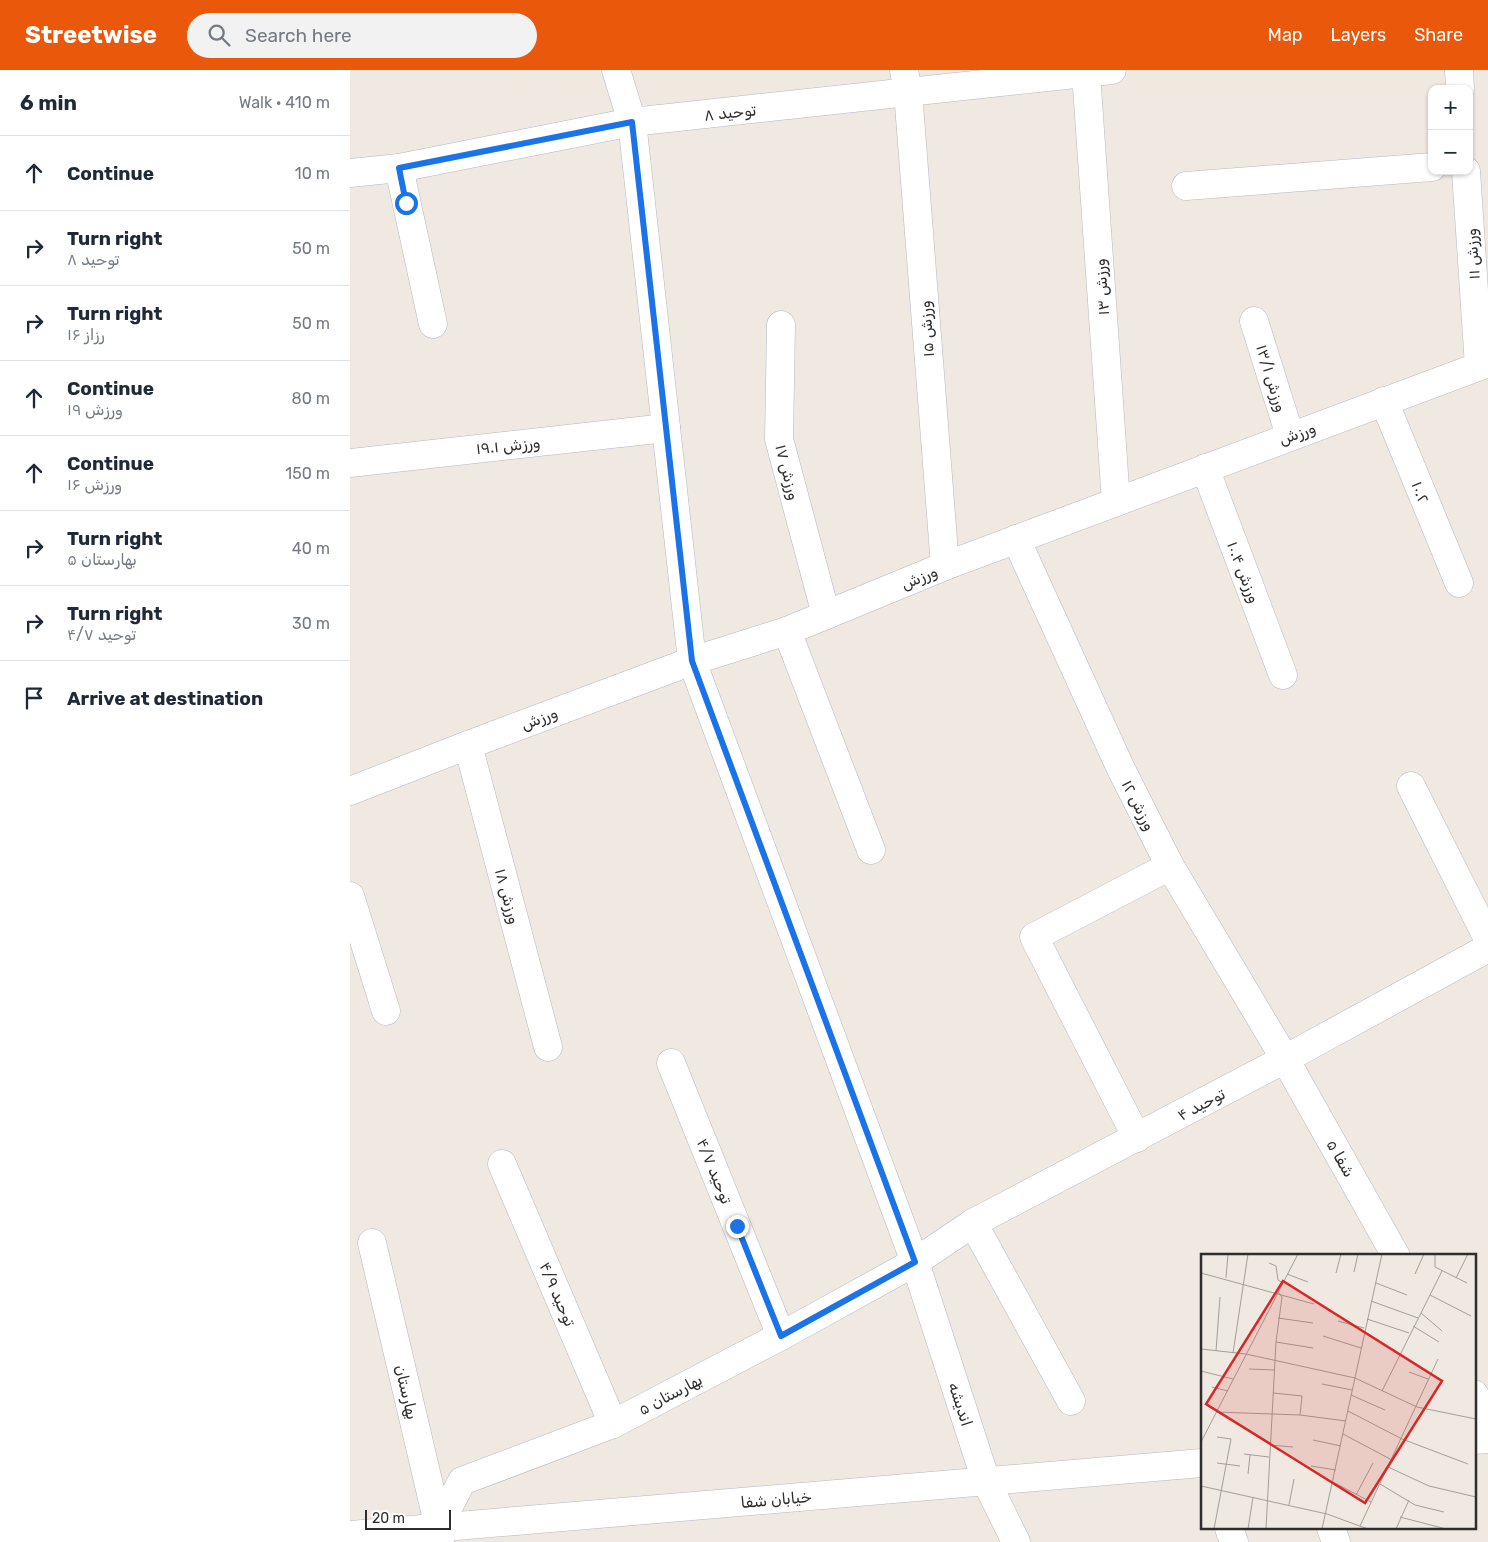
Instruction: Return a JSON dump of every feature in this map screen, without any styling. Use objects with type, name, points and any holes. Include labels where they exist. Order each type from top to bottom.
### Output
[{"type":"street","name":"اندیشه","points":[[616,70],[632,122],[692,661],[915,1262],[986,1481],[1016,1542]]},
{"type":"street","points":[[1459,70],[1460,85]]},
{"type":"street","name":"توحید ۸","points":[[350,173],[399,168],[632,122],[906,81],[1099,71]]},
{"type":"street","name":"ورزش ۱۳","points":[[1099,71],[1116,502]]},
{"type":"street","name":"ورزش ۱۵","points":[[906,81],[945,566]]},
{"type":"street","points":[[1186,186],[1428,167]]},
{"type":"street","points":[[399,168],[433,324]]},
{"type":"street","name":"ورزش ۱۱","points":[[1466,175],[1484,364]]},
{"type":"street","name":"ورزش ۱۳/۱","points":[[1254,321],[1290,436]]},
{"type":"street","name":"ورزش ۱۷","points":[[781,325],[779,440],[826,615]]},
{"type":"street","name":"ورزش","points":[[350,792],[468,745],[692,661],[787,631],[945,566],[1484,364]]},
{"type":"street","name":"۱۰.۲","points":[[1384,401],[1459,583]]},
{"type":"street","name":"ورزش ۱۹.۱","points":[[350,463],[666,428]]},
{"type":"street","name":"ورزش ۱۰.۴","points":[[1205,468],[1283,675]]},
{"type":"street","name":"ورزش ۱۲","points":[[1016,539],[1120,769],[1170,866],[1285,1059]]},
{"type":"street","points":[[787,631],[871,850]]},
{"type":"street","name":"ورزش ۱۸","points":[[468,745],[548,1047]]},
{"type":"street","points":[[1411,786],[1488,938]]},
{"type":"street","points":[[1137,1138],[1034,937],[1170,866]]},
{"type":"street","points":[[350,896],[386,1011]]},
{"type":"street","name":"توحید ۴","points":[[915,1262],[973,1223],[1285,1059],[1488,948]]},
{"type":"street","name":"شفا ۵","points":[[1285,1059],[1395,1254]]},
{"type":"street","name":"توحید ۴/۷","points":[[671,1063],[781,1336]]},
{"type":"street","name":"توحید ۴/۹","points":[[502,1164],[613,1424]]},
{"type":"street","points":[[973,1223],[1071,1401]]},
{"type":"street","name":"بهارستان","points":[[372,1242],[441,1535]]},
{"type":"street","name":"بهارستان ۵","points":[[441,1535],[462,1480],[613,1424],[781,1336],[915,1262]]},
{"type":"street","points":[[1476,1397],[1488,1418]]},
{"type":"street","name":"خیابان شفا","points":[[356,1537],[441,1535],[986,1481],[1201,1463]]},
{"type":"street","points":[[1230,1530],[1234,1542]]},
{"type":"street","points":[[1332,1530],[1336,1542]]},
{"type":"route","points":[[406,203],[399,168],[632,122],[692,661],[915,1262],[781,1336],[737,1226]]}]
